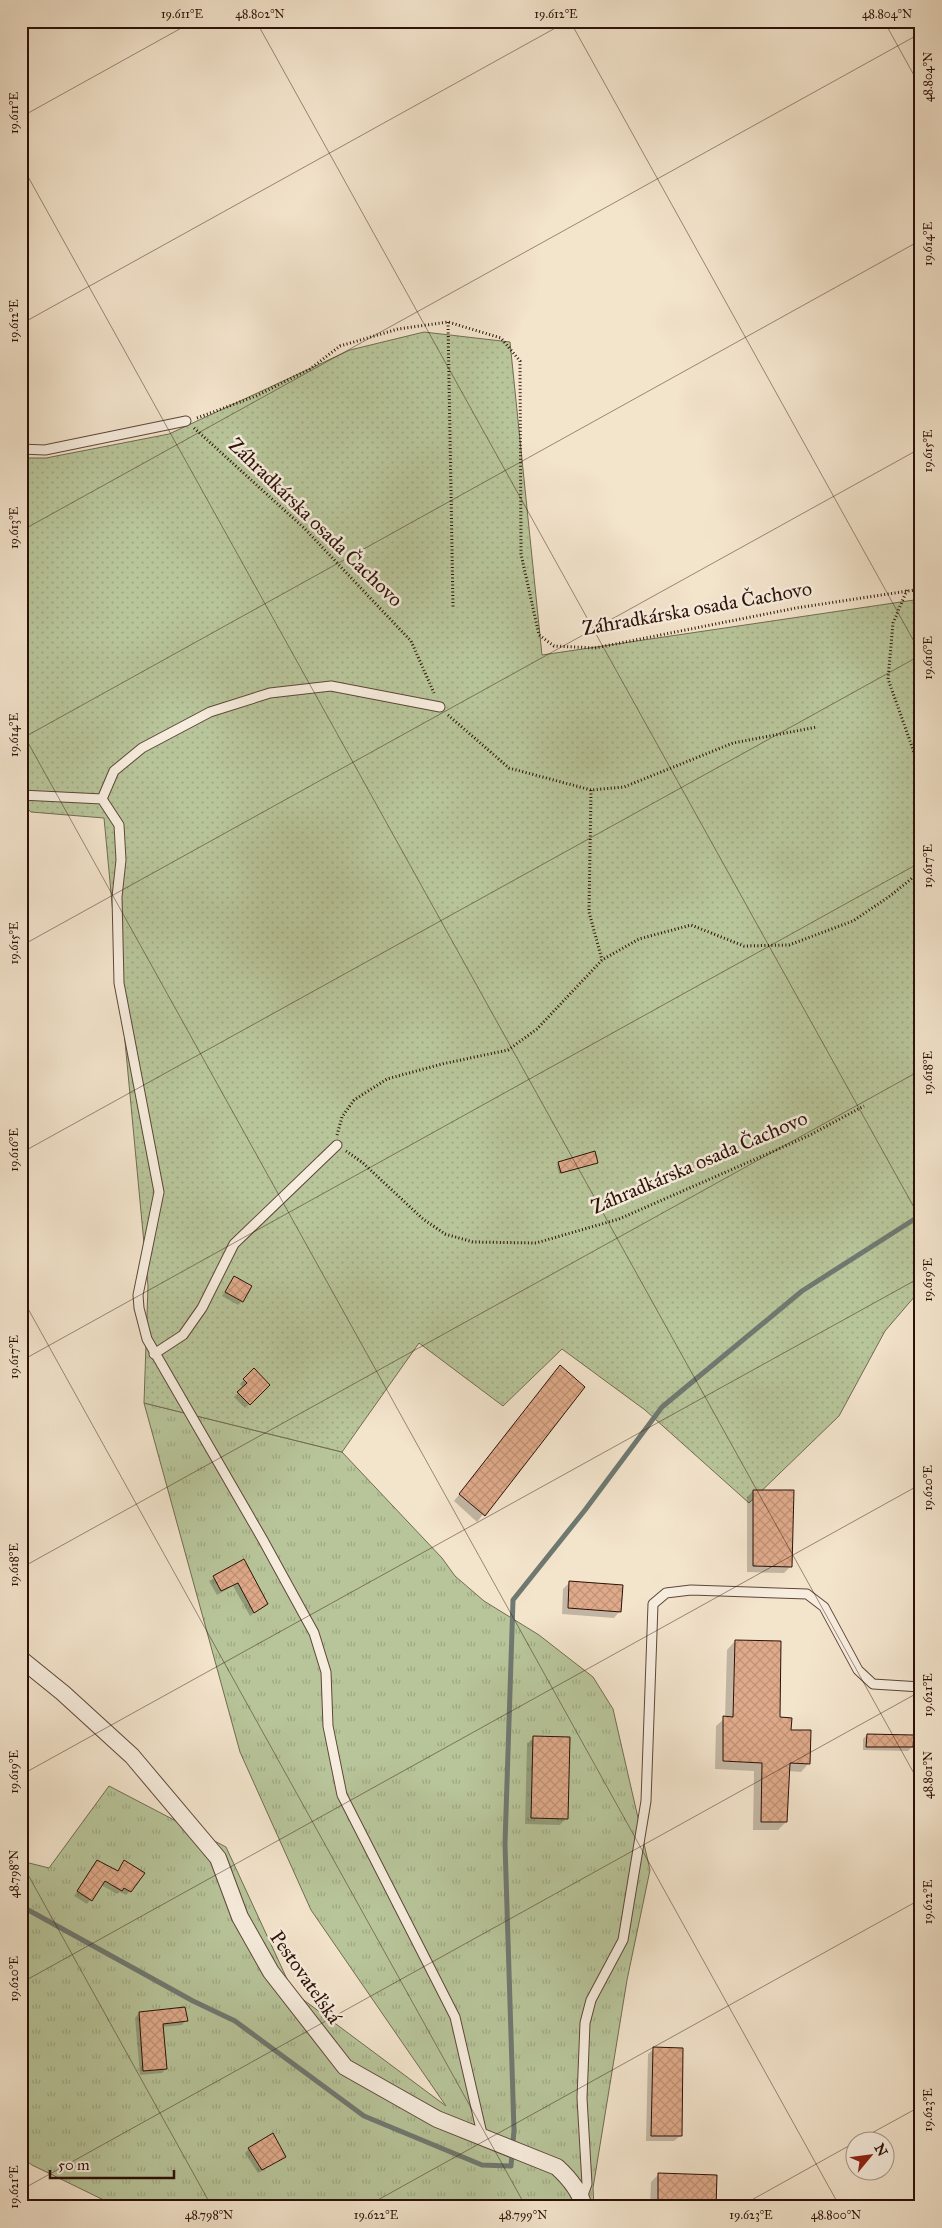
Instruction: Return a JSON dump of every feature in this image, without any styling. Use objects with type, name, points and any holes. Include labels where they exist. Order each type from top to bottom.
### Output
[{"type":"street","name":"Pestovateľská","points":[[21,1659],[63,1693],[132,1756],[218,1858],[240,1917],[270,1972],[345,2067],[437,2119],[557,2167],[566,2175],[583,2203]]},
{"type":"lane","points":[[21,450],[44,450],[186,421]]},
{"type":"lane","points":[[102,799],[114,771],[142,748],[210,712],[270,693],[331,686],[440,707]]},
{"type":"lane","points":[[21,795],[102,799]]},
{"type":"lane","points":[[102,799],[119,825],[121,860],[117,897],[120,983],[159,1192],[138,1295],[139,1308],[147,1339],[314,1633],[326,1672],[328,1726],[342,1795],[455,2017],[483,2138]]},
{"type":"lane","points":[[154,1354],[183,1335],[202,1308],[234,1244],[337,1145]]},
{"type":"lane","points":[[583,2203],[587,2184],[582,2098],[585,2023],[591,2000],[623,1940],[646,1802],[653,1604],[666,1593],[691,1590],[807,1594],[824,1606],[858,1670],[874,1684],[921,1687]]},
{"type":"path","name":"Záhradkárska osada Čachovo","points":[[817,727],[733,743],[624,787],[591,790],[509,768],[472,738],[440,707],[411,641],[304,528],[186,421],[256,396],[310,369],[340,346],[398,328],[448,322],[501,338],[520,361],[521,554],[539,634],[554,646],[595,648],[796,608],[921,589]]},
{"type":"path","points":[[448,322],[453,607]]},
{"type":"path","points":[[907,590],[894,623],[888,679],[921,772]]},
{"type":"path","points":[[591,790],[589,912],[602,960]]},
{"type":"path","points":[[337,1145],[338,1128],[342,1117],[354,1100],[367,1090],[387,1079],[442,1064],[508,1050],[537,1029],[602,960],[639,939],[691,925],[744,946],[789,945],[854,921],[921,871]]},
{"type":"path","name":"Záhradkárska osada Čachovo","points":[[337,1145],[363,1163],[423,1219],[445,1234],[472,1242],[536,1243],[619,1219],[808,1136],[864,1106]]},
{"type":"green space","points":[[424,332],[510,342],[542,655],[921,599],[921,1289],[885,1331],[839,1416],[749,1503],[645,1410],[562,1349],[503,1406],[419,1343],[342,1452],[144,1403],[148,1286],[104,818],[31,812],[21,803],[21,458],[46,458],[169,434],[350,350]]},
{"type":"green space","points":[[144,1403],[342,1452],[442,1558],[455,1576],[484,1601],[539,1635],[593,1677],[613,1709],[650,1870],[627,1980],[593,2188],[594,2207],[118,2207],[32,2165],[21,2157],[21,1861],[49,1868],[109,1786],[226,1847],[293,1992],[446,2106],[311,1910],[240,1752]]},
{"type":"building","points":[[595,1151],[598,1163],[561,1173],[558,1162]]},
{"type":"building","points":[[234,1276],[252,1286],[243,1302],[225,1292]]},
{"type":"building","points":[[560,1365],[585,1387],[485,1516],[459,1494]]},
{"type":"building","points":[[254,1368],[270,1385],[250,1405],[237,1392],[247,1383],[243,1379]]},
{"type":"building","points":[[753,1490],[794,1490],[792,1567],[753,1566]]},
{"type":"building","points":[[244,1559],[268,1604],[254,1613],[238,1583],[221,1591],[213,1576]]},
{"type":"building","points":[[569,1581],[623,1585],[621,1612],[568,1608]]},
{"type":"building","points":[[735,1640],[781,1641],[780,1717],[792,1718],[791,1730],[811,1730],[810,1764],[790,1763],[787,1822],[761,1822],[762,1763],[723,1761],[723,1716],[733,1717]]},
{"type":"building","points":[[867,1734],[914,1735],[913,1747],[866,1747]]},
{"type":"building","points":[[533,1736],[570,1737],[568,1819],[531,1818]]},
{"type":"building","points":[[97,1860],[118,1871],[124,1860],[145,1873],[131,1892],[124,1888],[122,1891],[105,1881],[92,1901],[77,1891]]},
{"type":"building","points":[[185,2007],[188,2021],[163,2024],[167,2069],[143,2071],[139,2012]]},
{"type":"building","points":[[653,2047],[683,2048],[682,2136],[651,2136]]},
{"type":"building","points":[[273,2133],[286,2157],[262,2170],[248,2148]]},
{"type":"building","points":[[658,2173],[717,2175],[716,2207],[658,2207]]},
{"type":"waterway","points":[[21,1906],[193,2001],[235,2021],[364,2116],[482,2165],[511,2166],[514,2130],[505,1844],[513,1600],[585,1510],[662,1407],[802,1291],[921,1215]]}]
